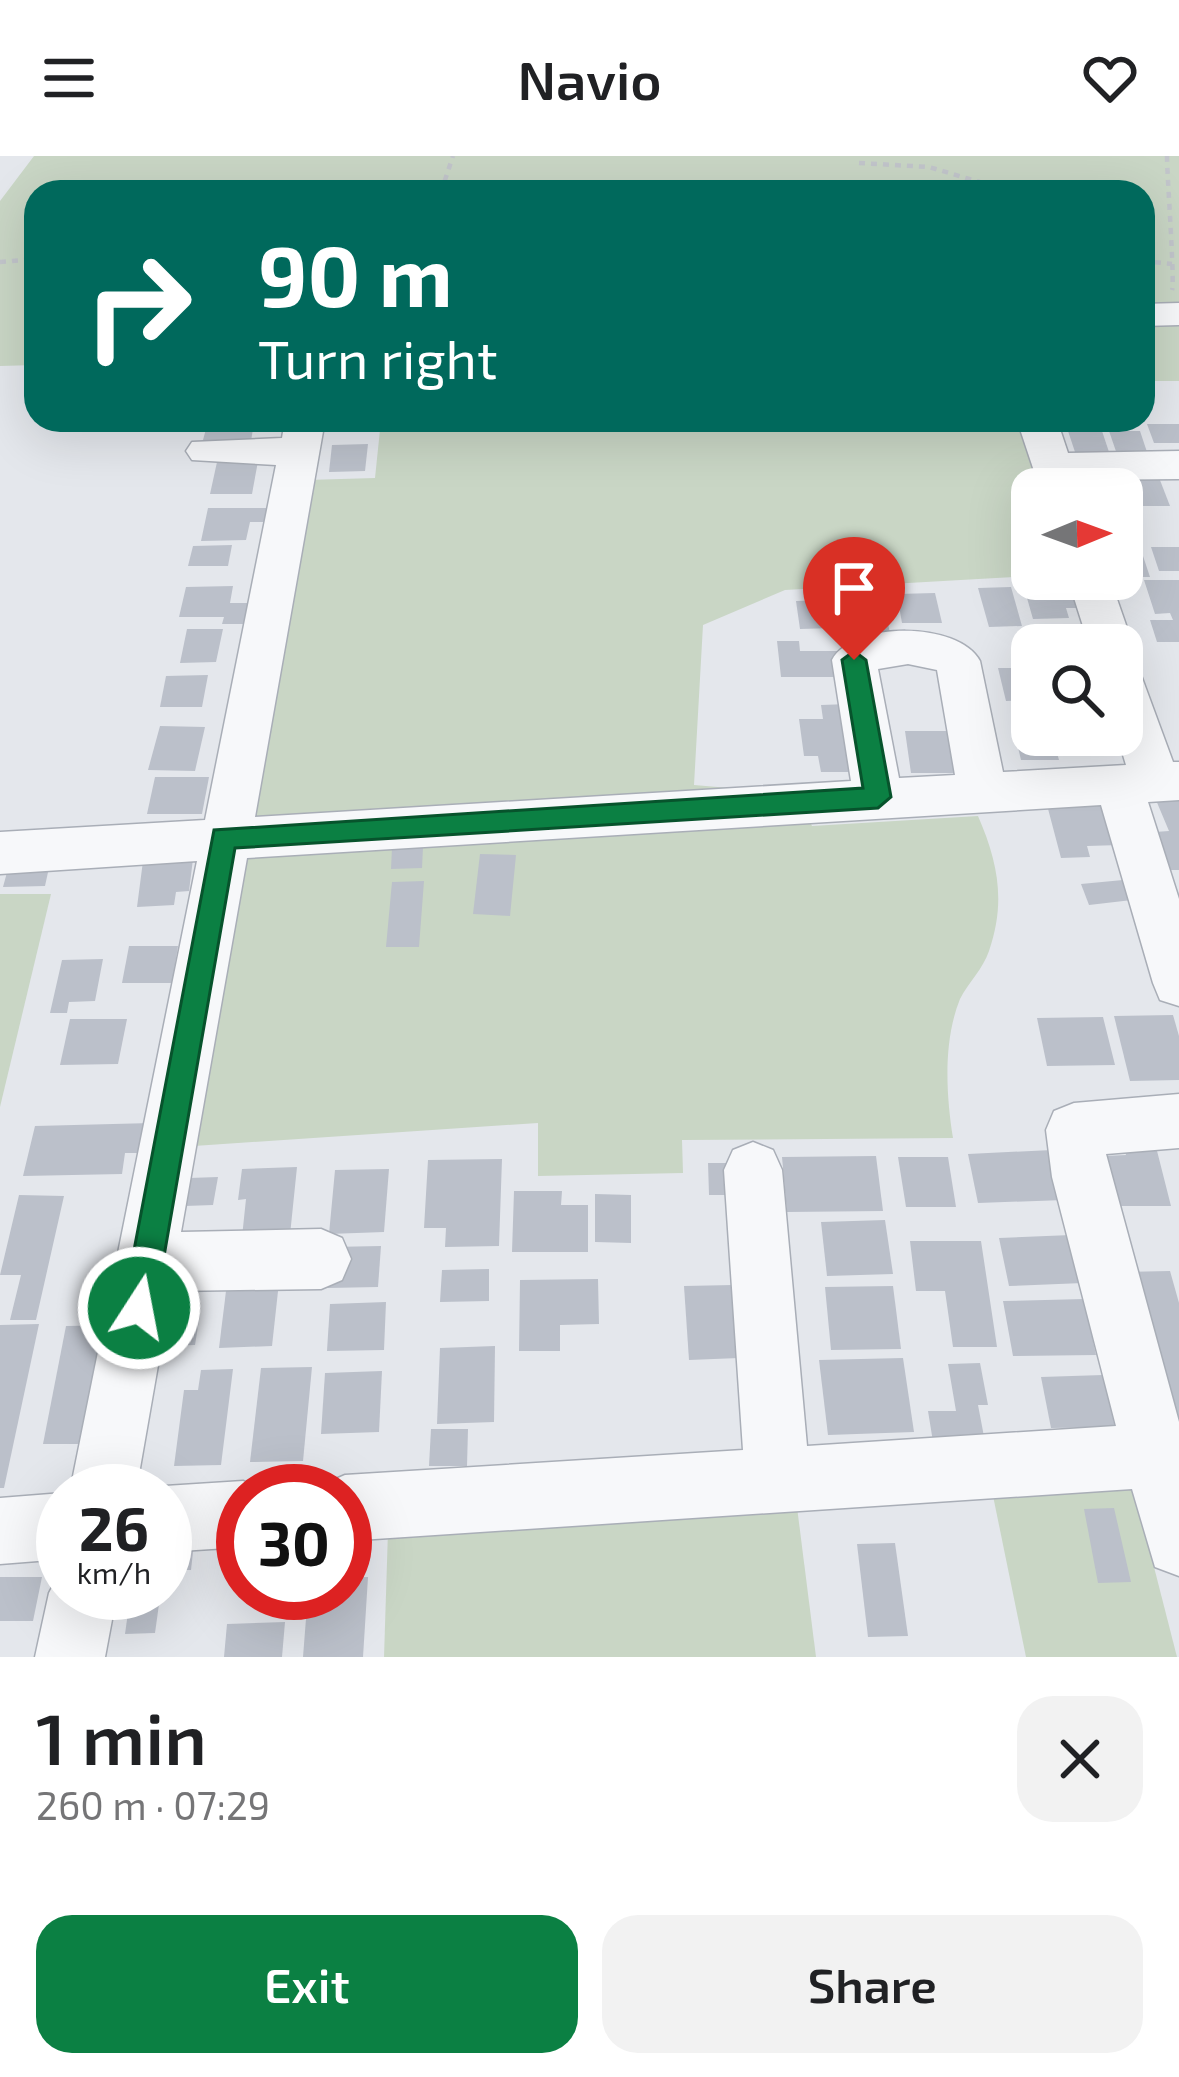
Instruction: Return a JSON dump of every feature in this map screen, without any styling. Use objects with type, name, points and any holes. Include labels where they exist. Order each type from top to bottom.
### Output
[{"type":"street","points":[[1041,432],[1053,468]]},
{"type":"street","points":[[108,1464],[302,436],[206,451]]},
{"type":"street","points":[[1143,469],[1179,465]]},
{"type":"street","points":[[878,797],[854,660],[876,650],[939,647],[958,661],[982,790]]},
{"type":"street","points":[[1143,752],[1152,783],[1179,982]]},
{"type":"street","points":[[0,853],[1152,783]]},
{"type":"street","points":[[1179,1121],[1074,1130],[1081,1177],[1167,1455],[1179,1543]]},
{"type":"street","points":[[753,1170],[777,1479]]},
{"type":"street","points":[[148,1262],[321,1259]]},
{"type":"street","points":[[372,1506],[1167,1455]]},
{"type":"street","points":[[0,1531],[36,1528]]},
{"type":"street","points":[[70,1657],[78,1620]]},
{"type":"path","points":[[1161,314],[1176,282],[1167,156]]},
{"type":"path","points":[[859,163],[929,167],[973,180]]},
{"type":"path","points":[[1155,262],[1172,264]]},
{"type":"green space","points":[[34,156],[1179,156],[1179,381],[1155,381],[1155,180],[24,180],[24,365],[0,366],[0,201]]},
{"type":"green space","points":[[380,432],[1028,432],[1040,468],[1011,468],[1011,577],[785,590],[703,625],[694,785],[797,794],[812,826],[978,816],[995,866],[997,916],[989,951],[960,999],[951,1032],[948,1086],[953,1138],[682,1140],[683,1173],[538,1176],[538,1123],[194,1146],[258,800],[307,480],[375,478]]},
{"type":"green space","points":[[0,894],[51,894],[0,1107]]},
{"type":"green space","points":[[1131,1477],[1177,1657],[1026,1657],[991,1486]]},
{"type":"green space","points":[[797,1507],[816,1657],[384,1657],[388,1531]]},
{"type":"building","points":[[1155,424],[1179,424],[1179,443],[1154,443],[1150,432],[1155,432]]},
{"type":"building","points":[[205,432],[252,432],[251,441],[203,440]]},
{"type":"building","points":[[1068,432],[1102,432],[1111,458],[1077,458]]},
{"type":"building","points":[[1109,432],[1140,432],[1150,461],[1119,460]]},
{"type":"building","points":[[368,444],[365,471],[329,472],[332,445]]},
{"type":"building","points":[[258,461],[252,494],[210,494],[217,462]]},
{"type":"building","points":[[1143,475],[1158,475],[1170,506],[1143,506]]},
{"type":"building","points":[[208,508],[273,508],[271,522],[250,522],[246,540],[201,541]]},
{"type":"building","points":[[232,545],[228,566],[188,566],[193,546]]},
{"type":"building","points":[[1151,547],[1179,547],[1179,571],[1159,571]]},
{"type":"building","points":[[1144,580],[1179,580],[1179,642],[1157,642],[1150,620],[1173,620],[1170,613],[1155,614]]},
{"type":"building","points":[[233,586],[230,603],[253,603],[250,624],[222,624],[224,617],[179,617],[186,587]]},
{"type":"building","points":[[1011,587],[1021,624],[989,627],[978,588]]},
{"type":"building","points":[[935,593],[942,623],[902,623],[897,594]]},
{"type":"building","points":[[883,596],[890,634],[861,635],[858,616],[842,616],[839,597]]},
{"type":"building","points":[[829,600],[834,628],[800,629],[796,601]]},
{"type":"building","points":[[1028,600],[1081,600],[1084,608],[1066,608],[1069,618],[1033,619]]},
{"type":"building","points":[[187,629],[223,629],[216,662],[180,663]]},
{"type":"building","points":[[777,641],[799,641],[800,651],[841,651],[844,677],[781,677]]},
{"type":"building","points":[[998,668],[1011,668],[1011,701],[1006,701]]},
{"type":"building","points":[[208,675],[202,707],[160,707],[166,676]]},
{"type":"building","points":[[849,704],[860,772],[821,772],[818,756],[804,756],[799,719],[823,719],[821,705]]},
{"type":"building","points":[[160,726],[205,727],[195,771],[148,770]]},
{"type":"building","points":[[905,731],[953,731],[961,773],[911,773]]},
{"type":"building","points":[[1020,756],[1058,756],[1059,760],[1021,760]]},
{"type":"building","points":[[155,777],[209,777],[202,814],[147,814]]},
{"type":"building","points":[[1179,791],[1179,870],[1170,870],[1155,832],[1169,831],[1153,793]]},
{"type":"building","points":[[1105,795],[1120,845],[1087,846],[1090,857],[1061,858],[1047,805]]},
{"type":"building","points":[[423,847],[422,868],[391,869],[392,848]]},
{"type":"building","points":[[480,854],[516,855],[510,916],[473,914]]},
{"type":"building","points":[[193,859],[189,891],[176,892],[174,905],[137,907],[143,861]]},
{"type":"building","points":[[50,863],[45,886],[3,887],[9,865]]},
{"type":"building","points":[[1123,880],[1132,900],[1089,905],[1081,884]]},
{"type":"building","points":[[424,881],[419,947],[386,947],[392,882]]},
{"type":"building","points":[[129,946],[178,946],[172,983],[122,983]]},
{"type":"building","points":[[103,959],[95,1001],[69,1002],[67,1013],[50,1013],[62,960]]},
{"type":"building","points":[[1173,1015],[1179,1036],[1179,1080],[1130,1081],[1114,1016]]},
{"type":"building","points":[[1103,1017],[1115,1065],[1047,1066],[1037,1018]]},
{"type":"building","points":[[70,1019],[127,1019],[118,1064],[60,1065]]},
{"type":"building","points":[[152,1123],[148,1153],[125,1153],[122,1174],[23,1176],[35,1126]]},
{"type":"building","points":[[1154,1139],[1171,1206],[1116,1206],[1104,1156],[1126,1155],[1122,1140]]},
{"type":"building","points":[[1052,1150],[1064,1200],[978,1203],[968,1154]]},
{"type":"building","points":[[876,1156],[883,1211],[787,1212],[782,1157]]},
{"type":"building","points":[[898,1157],[948,1157],[956,1207],[906,1207]]},
{"type":"building","points":[[502,1159],[499,1246],[445,1247],[446,1228],[424,1228],[428,1160]]},
{"type":"building","points":[[708,1163],[740,1163],[742,1195],[709,1195]]},
{"type":"building","points":[[297,1167],[290,1235],[242,1237],[246,1199],[238,1200],[242,1169]]},
{"type":"building","points":[[389,1169],[384,1232],[329,1234],[335,1170]]},
{"type":"building","points":[[218,1177],[213,1205],[185,1206],[189,1178]]},
{"type":"building","points":[[514,1191],[562,1191],[561,1205],[588,1205],[588,1252],[512,1252]]},
{"type":"building","points":[[595,1194],[631,1195],[631,1243],[595,1242]]},
{"type":"building","points":[[19,1195],[64,1196],[36,1320],[10,1320],[21,1275],[0,1275]]},
{"type":"building","points":[[885,1220],[893,1274],[827,1276],[821,1222]]},
{"type":"building","points":[[1071,1235],[1083,1283],[1009,1286],[999,1238]]},
{"type":"building","points":[[910,1241],[981,1241],[997,1347],[953,1347],[945,1291],[916,1291]]},
{"type":"building","points":[[381,1246],[378,1287],[328,1288],[331,1247]]},
{"type":"building","points":[[489,1269],[489,1301],[440,1302],[442,1270]]},
{"type":"building","points":[[1170,1271],[1179,1303],[1179,1425],[1122,1272]]},
{"type":"building","points":[[598,1279],[599,1324],[560,1325],[560,1351],[519,1351],[520,1280]]},
{"type":"building","points":[[279,1282],[272,1346],[219,1348],[227,1283]]},
{"type":"building","points":[[733,1285],[739,1358],[689,1360],[684,1286]]},
{"type":"building","points":[[893,1286],[901,1349],[831,1350],[825,1287]]},
{"type":"building","points":[[1084,1299],[1096,1355],[1013,1356],[1003,1301]]},
{"type":"building","points":[[386,1302],[384,1350],[327,1351],[330,1304]]},
{"type":"building","points":[[200,1314],[195,1345],[165,1346],[170,1315]]},
{"type":"building","points":[[39,1324],[4,1488],[0,1488],[0,1325]]},
{"type":"building","points":[[118,1325],[97,1444],[43,1444],[66,1326]]},
{"type":"building","points":[[495,1346],[494,1422],[437,1424],[440,1348]]},
{"type":"building","points":[[903,1358],[914,1432],[828,1435],[819,1360]]},
{"type":"building","points":[[980,1363],[988,1405],[978,1405],[986,1447],[934,1448],[928,1411],[956,1411],[948,1364]]},
{"type":"building","points":[[312,1367],[303,1461],[250,1462],[261,1368]]},
{"type":"building","points":[[233,1369],[221,1464],[174,1464],[184,1390],[198,1390],[201,1370]]},
{"type":"building","points":[[382,1371],[379,1432],[321,1434],[325,1373]]},
{"type":"building","points":[[1103,1375],[1115,1427],[1051,1428],[1041,1377]]},
{"type":"building","points":[[431,1429],[468,1429],[467,1466],[429,1466]]},
{"type":"building","points":[[1114,1508],[1131,1582],[1098,1583],[1084,1509]]},
{"type":"building","points":[[895,1543],[908,1636],[868,1637],[857,1544]]},
{"type":"building","points":[[0,1577],[36,1577],[33,1621],[0,1621]]},
{"type":"building","points":[[127,1620],[157,1620],[155,1633],[125,1634]]},
{"type":"building","points":[[306,1620],[365,1620],[363,1657],[303,1657]]},
{"type":"building","points":[[285,1622],[282,1657],[224,1657],[227,1624]]},
{"type":"route","points":[[139,1308],[223,838],[878,797],[854,660]]}]
